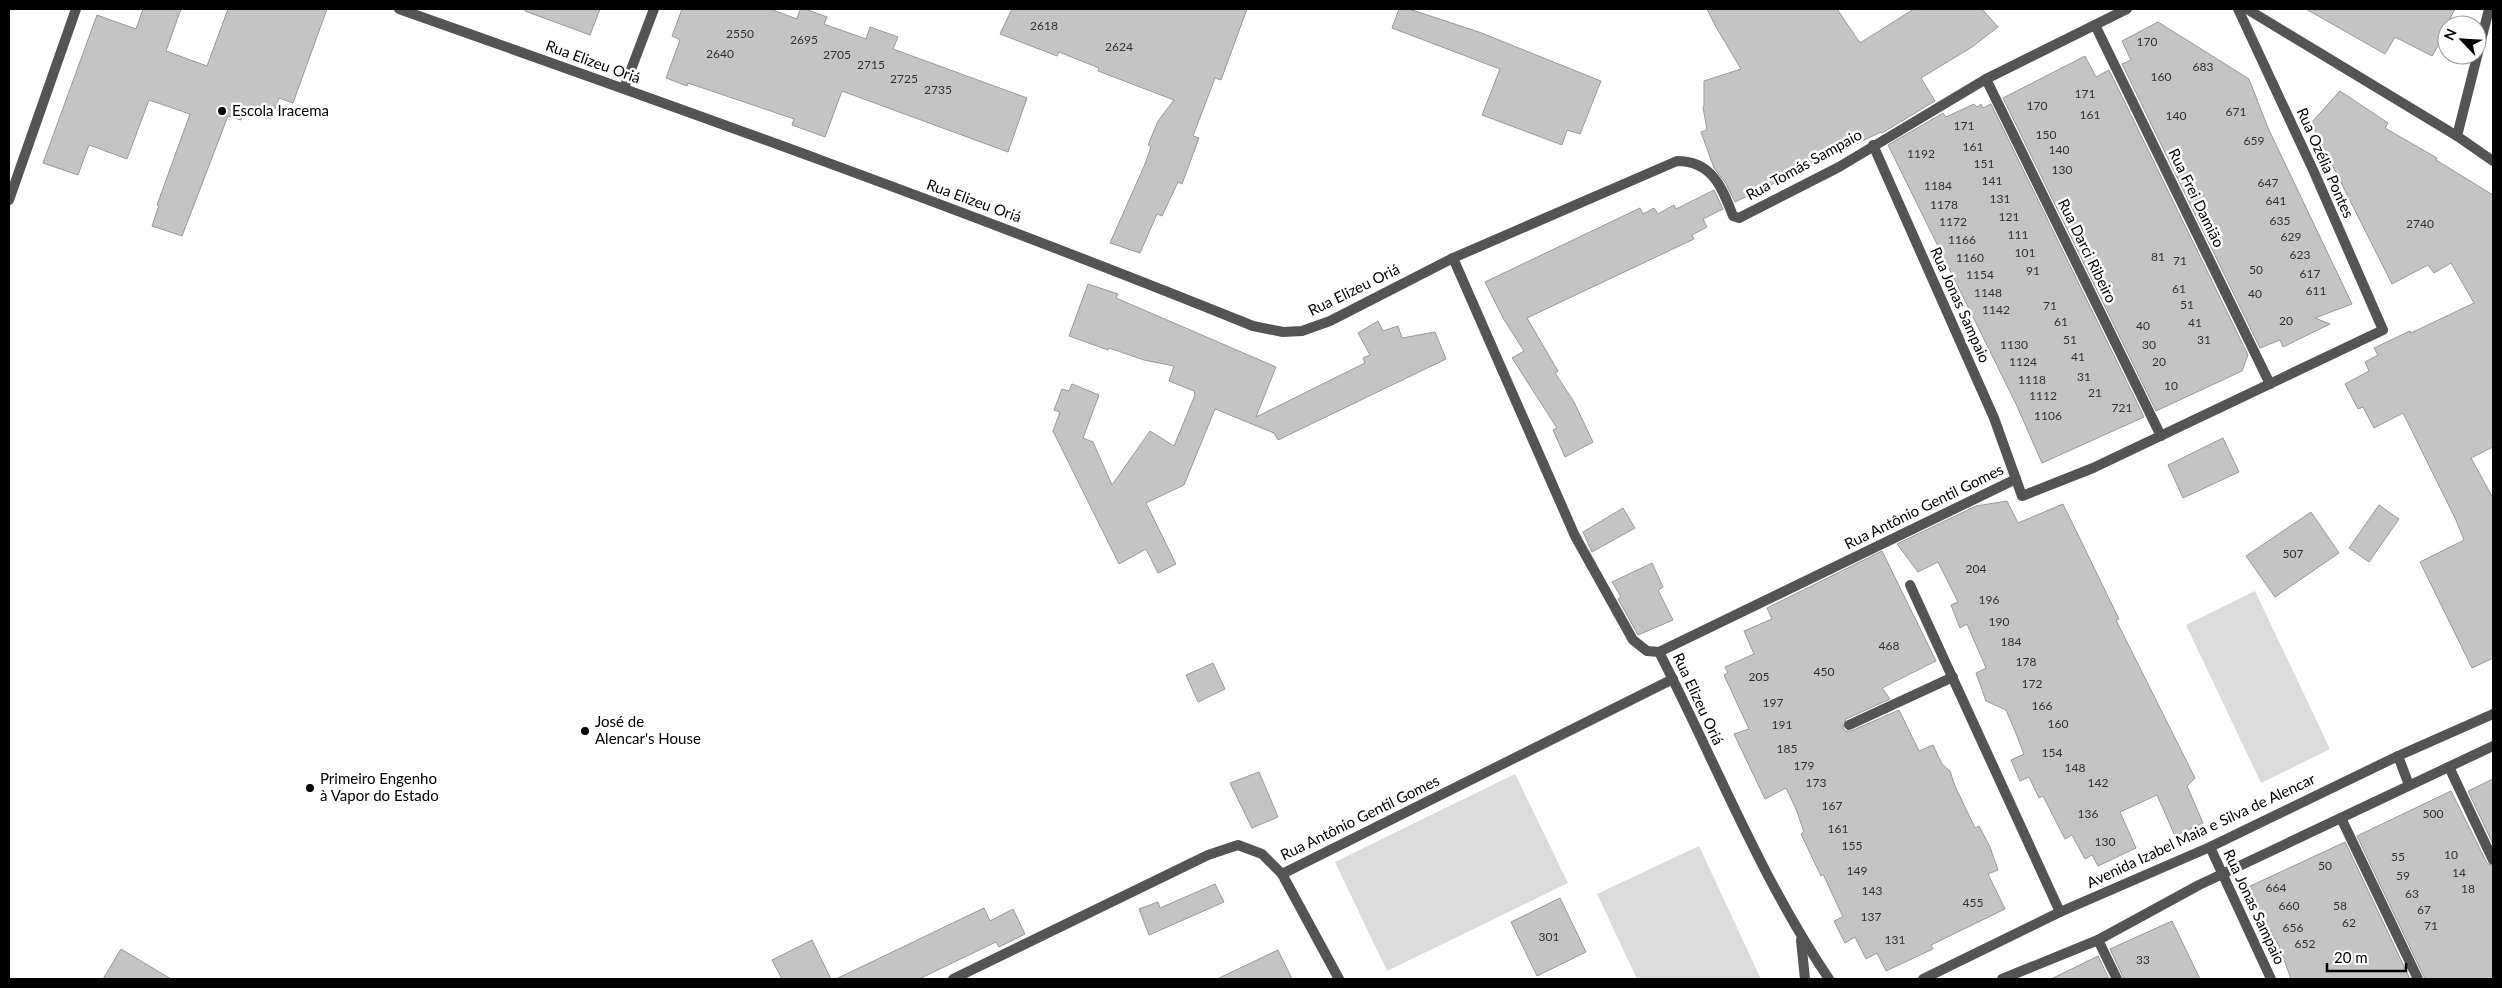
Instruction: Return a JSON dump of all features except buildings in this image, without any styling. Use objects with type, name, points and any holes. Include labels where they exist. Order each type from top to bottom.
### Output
[{"type":"street","points":[[9,200],[76,9]]},
{"type":"street","name":"Rua Elizeu Oriá","points":[[398,9],[624,88],[1055,247],[1253,326],[1283,332],[1302,331],[1330,321],[1453,258],[1575,536],[1633,640],[1647,650],[1660,652],[1716,773],[1801,939],[1828,979]]},
{"type":"street","points":[[624,88],[654,9]]},
{"type":"street","name":"Rua Tomás Sampaio","points":[[1453,258],[1677,161],[1698,164],[1711,172],[1734,216],[1738,218],[1839,167],[1986,79],[2127,9]]},
{"type":"street","name":"Rua Ozélia Pontes","points":[[2238,9],[2314,172],[2383,330]]},
{"type":"street","points":[[2247,9],[2457,136],[2493,161]]},
{"type":"street","points":[[2457,136],[2489,9]]},
{"type":"street","name":"Rua Frei Damião","points":[[2095,25],[2270,384]]},
{"type":"street","name":"Rua Darci Ribeiro","points":[[1986,79],[2161,436]]},
{"type":"street","name":"Rua Jonas Sampaio","points":[[1873,145],[1994,418],[2016,479]]},
{"type":"street","name":"Rua Antônio Gentil Gomes","points":[[1660,652],[2016,479],[2022,496],[2093,468],[2383,330]]},
{"type":"street","points":[[1910,585],[2060,912]]},
{"type":"street","points":[[1849,725],[1953,677]]},
{"type":"street","name":"Rua Antônio Gentil Gomes","points":[[953,979],[1208,855],[1238,845],[1262,854],[1282,874],[1673,679]]},
{"type":"street","name":"Avenida Izabel Maia e Silva de Alencar","points":[[1923,979],[2060,912],[2210,847],[2398,756],[2493,714]]},
{"type":"street","points":[[2002,979],[2098,940],[2199,885],[2223,876],[2409,784],[2493,746]]},
{"type":"street","points":[[2398,756],[2409,784]]},
{"type":"street","points":[[2449,767],[2493,860]]},
{"type":"street","points":[[2341,818],[2418,979]]},
{"type":"street","name":"Rua Jonas Sampaio","points":[[2210,847],[2270,979]]},
{"type":"street","points":[[1282,874],[1338,979]]},
{"type":"street","name":"Rua Elizeu Oriá","points":[[1801,939],[1805,979]]},
{"type":"street","points":[[2098,940],[2117,979]]},
{"type":"shaded area","points":[[2255,591],[2330,749],[2261,783],[2186,625]]},
{"type":"shaded area","points":[[1515,774],[1568,883],[1387,971],[1335,862]]},
{"type":"shaded area","points":[[1699,846],[1761,979],[1637,979],[1597,894]]},
{"type":"place","name":"Escola Iracema","points":[[222,111]]},
{"type":"place","name":"José de Alencar's House","points":[[585,731]]},
{"type":"place","name":"Primeiro Engenho à Vapor do Estado","points":[[310,788]]}]
